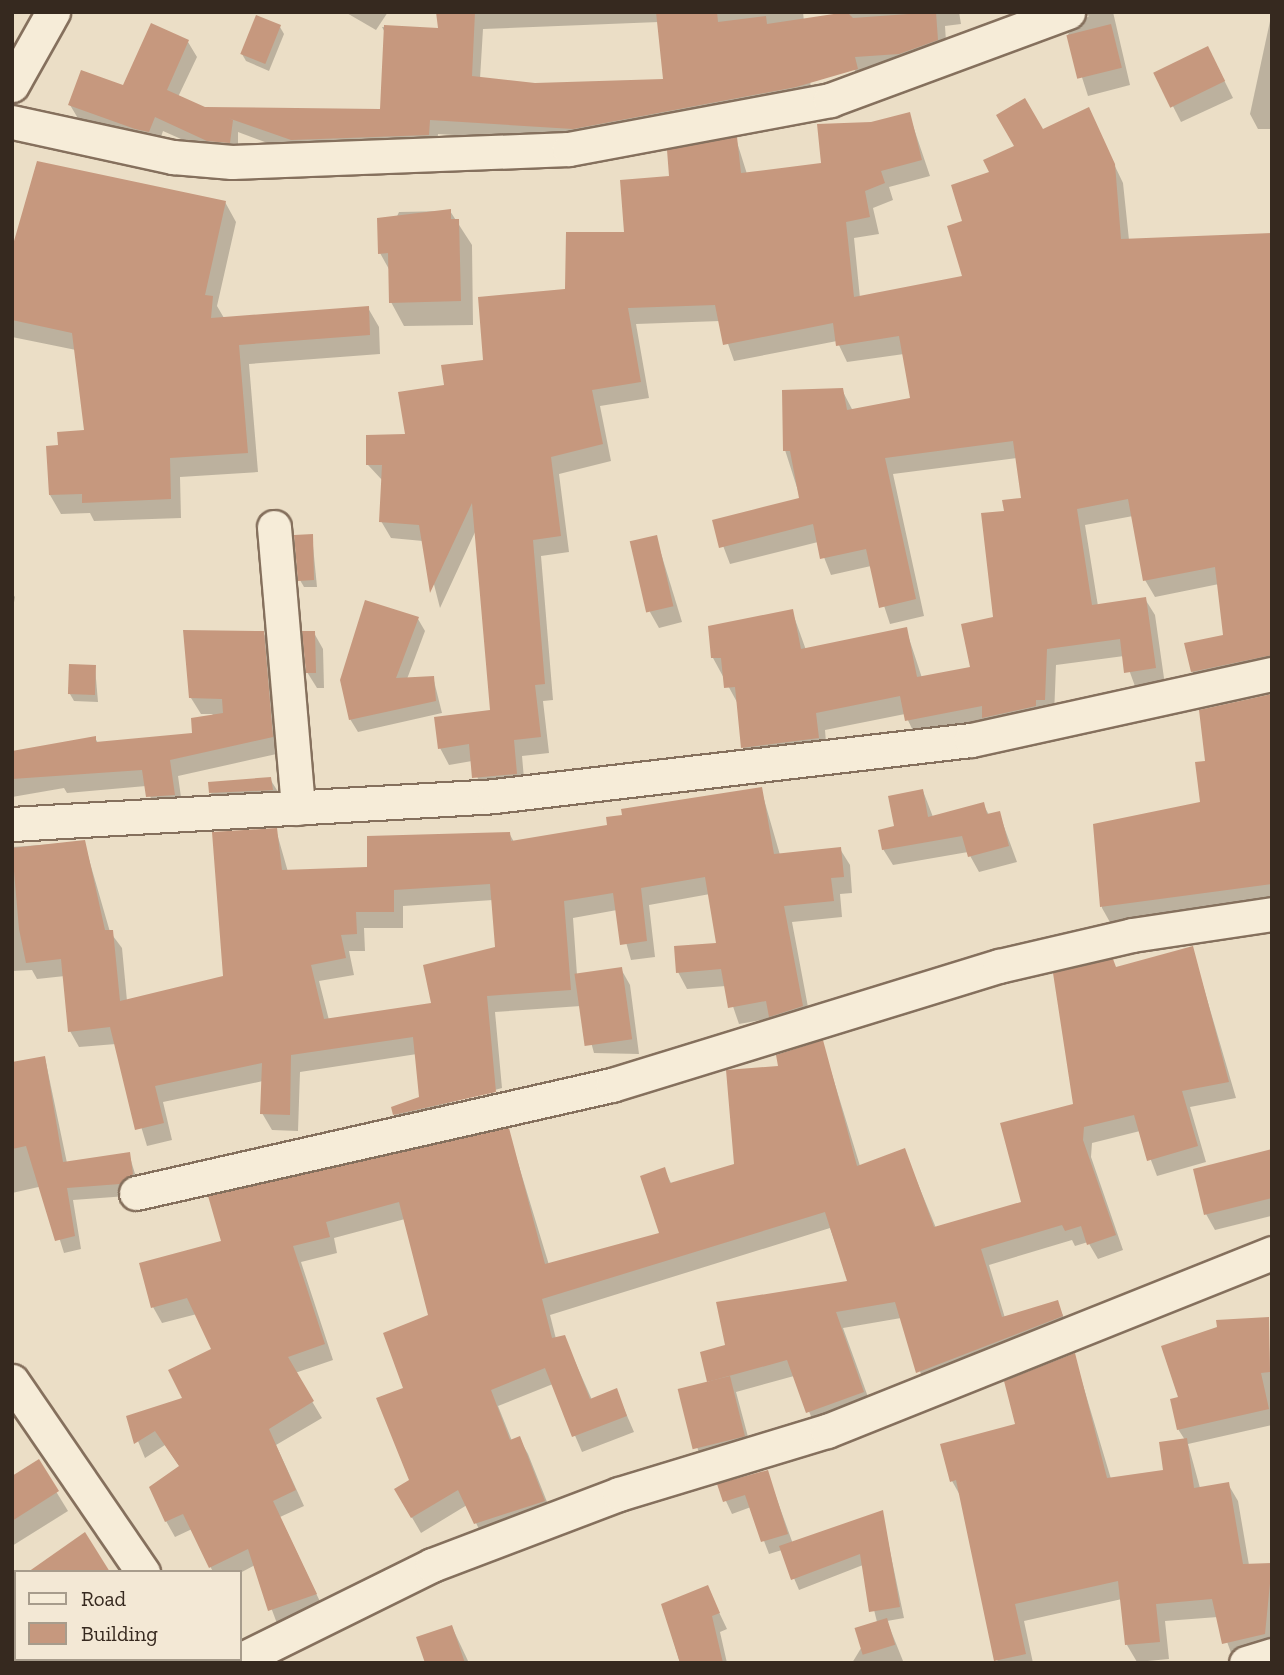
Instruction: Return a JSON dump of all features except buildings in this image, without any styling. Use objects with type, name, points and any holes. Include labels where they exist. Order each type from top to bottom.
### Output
[{"type":"street","points":[[12,85],[53,12]]},
{"type":"street","points":[[12,122],[173,157],[232,162],[569,149],[830,100],[1068,12]]},
{"type":"street","points":[[274,527],[298,808]]},
{"type":"street","points":[[12,824],[494,796],[971,740],[1272,674]]},
{"type":"street","points":[[136,1193],[612,1085],[999,966],[1132,935],[1272,914]]},
{"type":"street","points":[[242,1659],[432,1565],[619,1494],[827,1431],[1272,1253]]},
{"type":"street","points":[[12,1381],[142,1570]]},
{"type":"street","points":[[1246,1663],[1272,1655]]}]
